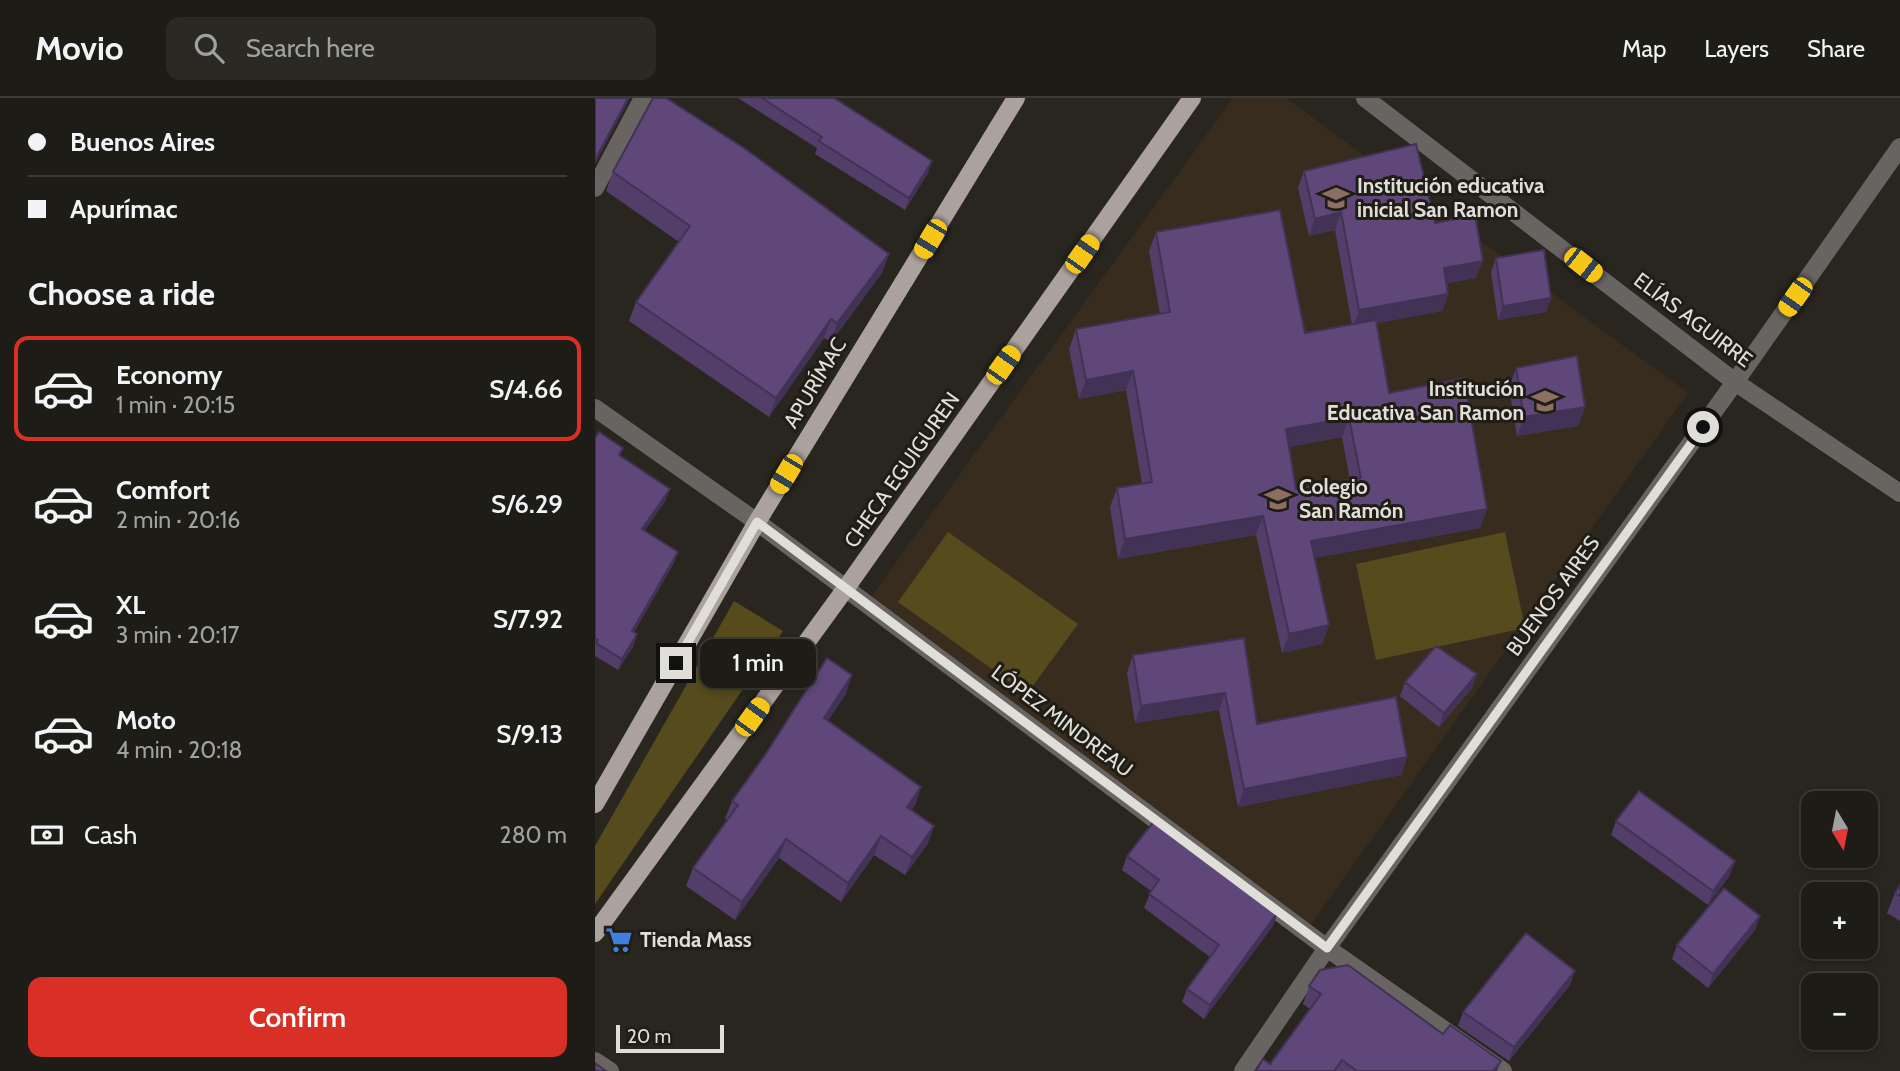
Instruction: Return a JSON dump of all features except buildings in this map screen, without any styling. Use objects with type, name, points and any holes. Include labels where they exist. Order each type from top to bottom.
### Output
[{"type":"main road","name":"APURÍMAC","points":[[595,804],[757,522],[1016,98]]},
{"type":"main road","name":"CHECA EGUIGUREN","points":[[595,933],[846,588],[1192,98]]},
{"type":"street","points":[[595,188],[643,98]]},
{"type":"street","name":"ELÍAS AGUIRRE","points":[[1365,98],[1735,382],[1900,493]]},
{"type":"street","name":"BUENOS AIRES","points":[[1243,1071],[1327,948],[1735,382],[1900,147]]},
{"type":"street","name":"LÓPEZ MINDREAU","points":[[595,408],[757,522],[1327,948],[1503,1071]]},
{"type":"street","points":[[595,1061],[610,1071]]},
{"type":"shaded area","name":"Colegio San Ramón","points":[[1233,98],[1286,98],[1688,393],[1310,926],[865,605]]},
{"type":"shaded area","points":[[948,532],[1078,624],[1027,694],[898,602]]},
{"type":"shaded area","points":[[1505,532],[1525,628],[1376,660],[1356,564]]},
{"type":"shaded area","points":[[734,601],[783,631],[595,904],[595,846]]},
{"type":"place","name":"Institución educativa inicial San Ramon","points":[[1336,198]]},
{"type":"place","name":"Institución Educativa San Ramon","points":[[1545,401]]},
{"type":"place","name":"Colegio San Ramón","points":[[1278,499]]},
{"type":"place","name":"Tienda Mass","points":[[619,940]]},
{"type":"route","points":[[676,663],[757,522],[1327,948],[1703,427]]}]
